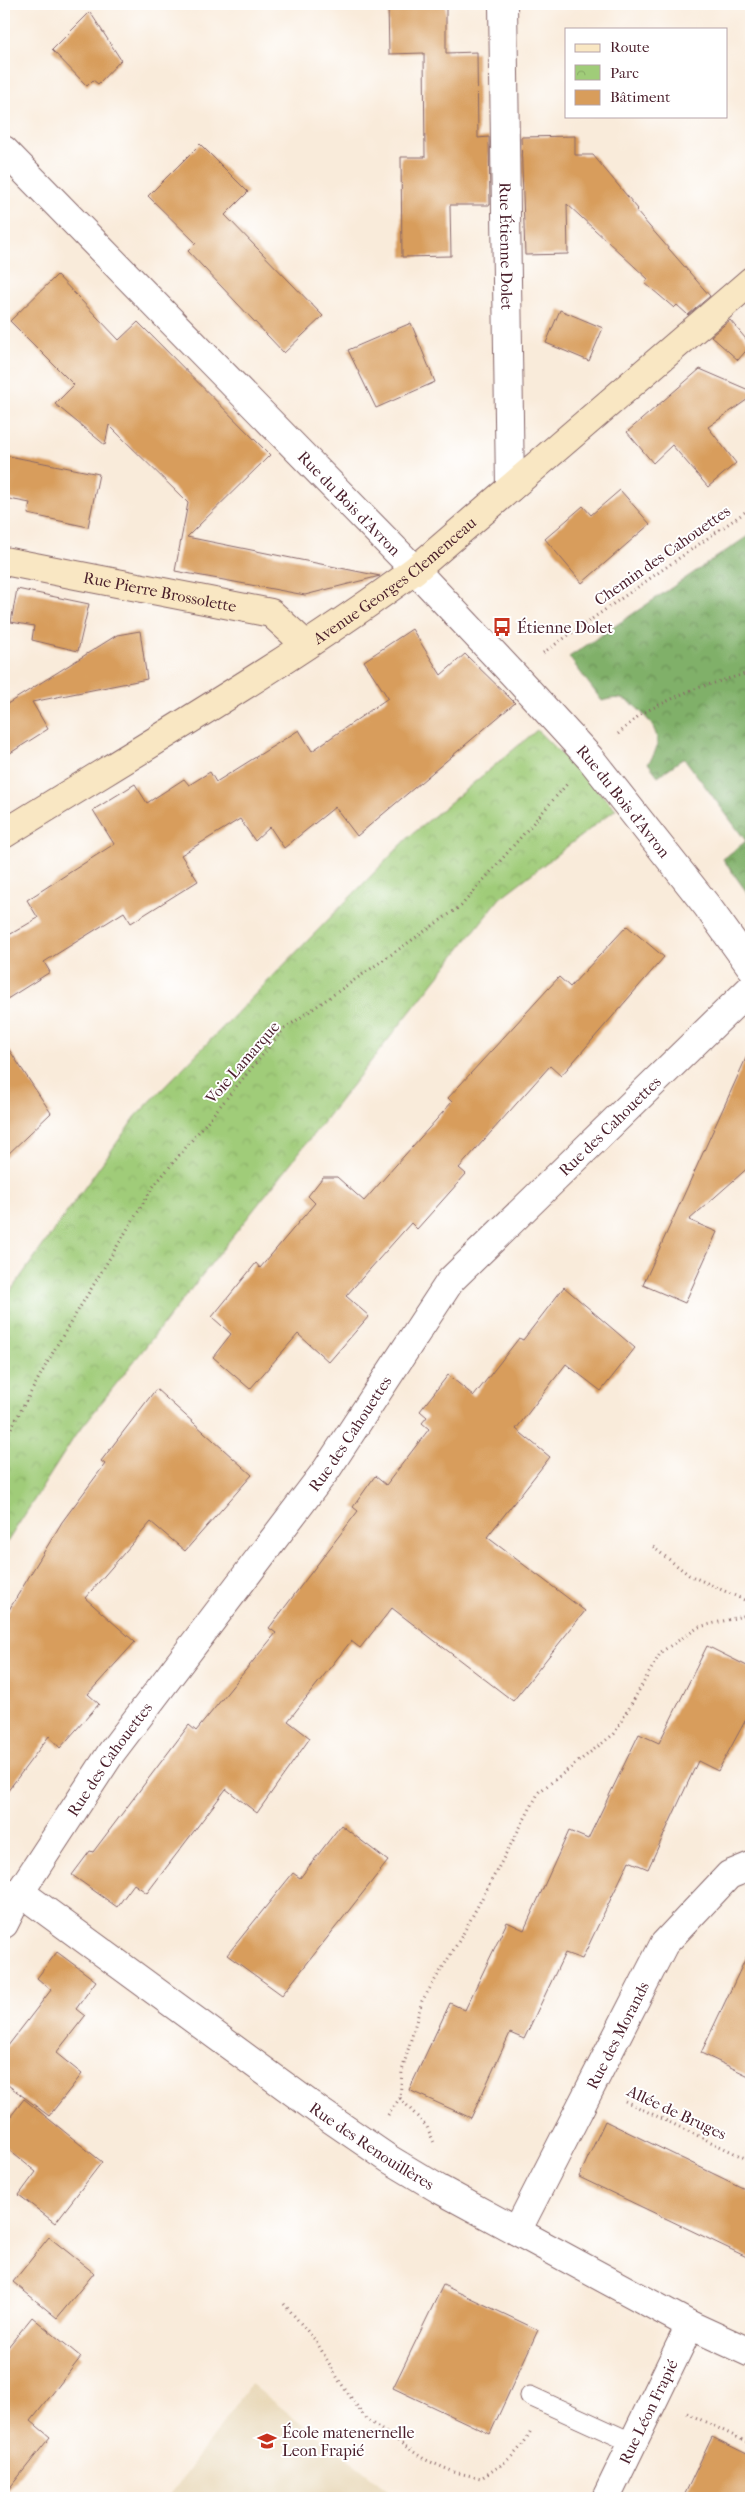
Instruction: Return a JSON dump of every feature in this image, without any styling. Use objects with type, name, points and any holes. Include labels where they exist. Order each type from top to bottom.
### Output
[{"type":"street","name":"Rue Étienne Dolet","points":[[503,4],[510,488]]},
{"type":"street","name":"Rue du Bois d'Avron","points":[[4,150],[415,570],[590,758],[707,906],[751,966]]},
{"type":"street","name":"Avenue Georges Clemenceau","points":[[4,834],[377,598],[415,570],[751,281]]},
{"type":"street","name":"Rue Pierre Brossolette","points":[[4,561],[271,613],[305,644]]},
{"type":"street","name":"Rue des Cahouettes","points":[[4,1924],[20,1892],[111,1753],[327,1469],[451,1280],[751,988]]},
{"type":"street","name":"Rue des Morands","points":[[517,2231],[664,1944],[729,1875],[751,1866]]},
{"type":"street","name":"Rue des Renouillères","points":[[20,1892],[366,2144],[439,2189],[690,2325],[751,2354]]},
{"type":"street","name":"Rue Léon Frapié","points":[[606,2498],[690,2325]]},
{"type":"lane","points":[[537,2399],[633,2443]]},
{"type":"path","name":"Chemin des Cahouettes","points":[[513,674],[751,508]]},
{"type":"path","points":[[590,758],[642,713],[691,690],[751,672]]},
{"type":"path","name":"Voie Lamarque","points":[[4,1441],[57,1345],[153,1187],[284,1029],[462,906],[572,778]]},
{"type":"path","points":[[653,1547],[689,1575],[751,1603]]},
{"type":"path","points":[[366,2144],[400,2098],[402,2071],[422,2001],[459,1941],[539,1792],[614,1734],[660,1652],[699,1627],[751,1614]]},
{"type":"path","name":"Allée de Bruges","points":[[592,2086],[751,2161]]},
{"type":"path","points":[[284,2304],[316,2341],[340,2382],[366,2420],[424,2460],[454,2472],[480,2478],[507,2462],[525,2444],[537,2399]]},
{"type":"path","points":[[655,2397],[751,2444]]},
{"type":"shaded area","name":"École matenernelle Leon Frapié","points":[[251,2384],[398,2498],[168,2498]]},
{"type":"green space","points":[[751,534],[751,898],[723,859],[746,841],[684,758],[658,776],[648,763],[653,756],[657,743],[654,730],[647,718],[631,703],[622,699],[616,698],[602,701],[569,657]]},
{"type":"green space","points":[[537,730],[616,809],[500,898],[75,1436],[4,1547],[4,1300],[136,1116],[410,836]]},
{"type":"building","points":[[388,4],[446,4],[446,53],[477,52],[478,138],[489,137],[490,205],[450,205],[451,256],[402,257],[401,157],[425,157],[424,53],[389,54]]},
{"type":"building","points":[[90,12],[121,60],[98,84],[93,80],[87,86],[52,50]]},
{"type":"building","points":[[575,136],[575,155],[593,155],[638,209],[636,211],[710,296],[688,315],[677,305],[674,308],[645,283],[648,279],[567,204],[568,254],[525,255],[521,137]]},
{"type":"building","points":[[200,144],[248,192],[225,215],[323,316],[284,353],[188,251],[196,243],[148,196]]},
{"type":"building","points":[[57,275],[119,340],[138,322],[270,455],[187,537],[380,576],[305,595],[175,571],[188,503],[109,425],[105,445],[55,404],[74,385],[10,321]]},
{"type":"building","points":[[560,310],[603,328],[589,361],[546,343]]},
{"type":"building","points":[[730,320],[751,345],[738,360],[711,336]]},
{"type":"building","points":[[411,323],[435,382],[376,408],[348,350]]},
{"type":"building","points":[[700,369],[751,391],[751,397],[708,427],[736,463],[708,487],[672,445],[653,463],[627,432]]},
{"type":"building","points":[[4,455],[99,474],[88,527],[28,514],[30,503],[4,498]]},
{"type":"building","points":[[620,490],[650,524],[582,583],[545,539],[583,506],[591,515]]},
{"type":"building","points":[[17,589],[89,604],[78,651],[32,640],[34,626],[11,622]]},
{"type":"building","points":[[412,629],[441,675],[465,654],[515,703],[357,836],[335,807],[284,848],[270,827],[255,841],[240,819],[181,855],[198,881],[131,923],[124,912],[44,962],[50,972],[4,1001],[4,938],[38,918],[27,900],[114,844],[93,810],[135,784],[147,803],[184,779],[189,785],[210,772],[216,782],[299,730],[312,751],[388,698],[364,661]]},
{"type":"building","points":[[140,631],[147,679],[32,702],[48,729],[4,757],[4,706],[117,635]]},
{"type":"building","points":[[627,926],[664,957],[561,1076],[550,1066],[459,1168],[466,1174],[417,1229],[411,1223],[346,1296],[369,1316],[329,1362],[298,1334],[250,1389],[213,1357],[231,1334],[212,1317],[256,1263],[260,1268],[315,1203],[308,1196],[323,1177],[337,1177],[364,1201],[452,1102],[448,1098],[559,977],[570,987]]},
{"type":"building","points":[[4,1042],[51,1113],[4,1158]]},
{"type":"building","points":[[751,1047],[751,1165],[689,1220],[717,1232],[685,1303],[643,1285]]},
{"type":"building","points":[[564,1287],[635,1348],[601,1391],[566,1364],[516,1429],[550,1457],[487,1537],[585,1611],[513,1701],[392,1608],[360,1648],[351,1641],[288,1721],[310,1738],[257,1813],[226,1789],[147,1893],[134,1884],[117,1907],[72,1875],[90,1851],[93,1852],[189,1725],[196,1731],[276,1633],[269,1628],[358,1511],[353,1507],[375,1476],[386,1485],[429,1429],[422,1423],[427,1417],[420,1411],[448,1375],[474,1396],[519,1338],[523,1340]]},
{"type":"building","points":[[156,1389],[252,1475],[185,1551],[151,1522],[85,1598],[135,1642],[88,1694],[99,1704],[60,1748],[49,1736],[4,1796],[4,1618],[62,1522],[105,1464],[101,1461]]},
{"type":"building","points":[[707,1646],[751,1668],[751,1710],[718,1771],[698,1761],[648,1869],[629,1861],[582,1959],[565,1953],[524,2039],[510,2033],[471,2118],[409,2090],[450,2003],[465,2010],[507,1922],[524,1930],[569,1831],[588,1839],[639,1734],[659,1743]]},
{"type":"building","points":[[341,1825],[388,1861],[282,1995],[227,1955],[293,1873],[300,1878]]},
{"type":"building","points":[[751,1947],[751,2077],[701,2053]]},
{"type":"building","points":[[57,1952],[96,1981],[76,2009],[85,2016],[56,2053],[82,2074],[49,2116],[4,2082],[4,2051],[51,1990],[37,1978]]},
{"type":"building","points":[[24,2099],[102,2162],[55,2223],[19,2195],[36,2172],[4,2146],[4,2125]]},
{"type":"building","points":[[605,2121],[751,2192],[751,2259],[579,2177]]},
{"type":"building","points":[[49,2237],[94,2273],[57,2318],[13,2282]]},
{"type":"building","points":[[443,2285],[538,2330],[490,2434],[393,2388]]},
{"type":"building","points":[[32,2317],[81,2357],[31,2421],[50,2437],[4,2495],[4,2352]]},
{"type":"building","points":[[712,2437],[751,2456],[751,2498],[683,2498]]},
{"type":"place","name":"Étienne Dolet","points":[[502,627]]},
{"type":"place","name":"École matenernelle Leon Frapié","points":[[267,2441]]}]
